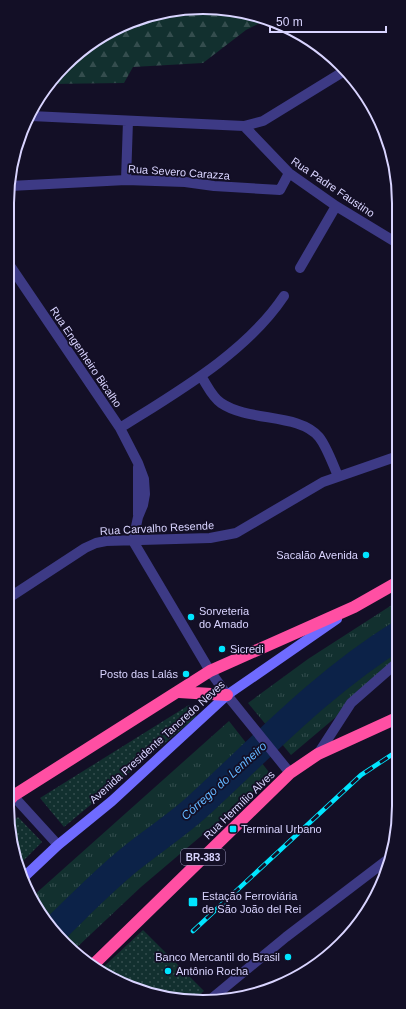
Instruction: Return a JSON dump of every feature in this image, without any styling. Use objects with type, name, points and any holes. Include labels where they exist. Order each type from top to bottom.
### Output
[{"type":"highway","name":"Avenida Presidente Tancredo Neves","points":[[14,793],[179,692],[210,671],[354,607],[392,585]]},
{"type":"highway","points":[[179,692],[228,698]]},
{"type":"highway","name":"BR-383","points":[[318,754],[392,720]]},
{"type":"highway","name":"Rua Hermílio Alves","points":[[96,962],[290,773],[318,754]]},
{"type":"main road","name":"Avenida Presidente Tancredo Neves","points":[[26,874],[58,845],[112,801],[228,698],[354,607]]},
{"type":"street","points":[[35,116],[244,126],[264,121],[341,73]]},
{"type":"street","points":[[126,180],[128,121]]},
{"type":"street","name":"Rua Padre Faustino","points":[[244,126],[289,173],[336,206],[392,239]]},
{"type":"street","name":"Rua Severo Carazza","points":[[15,186],[126,180],[185,182],[214,186],[280,190],[289,173]]},
{"type":"street","points":[[300,268],[336,206]]},
{"type":"street","name":"Rua Engenheiro Bicalho","points":[[14,273],[120,428],[138,463],[146,488],[133,541]]},
{"type":"street","points":[[120,428],[201,376],[248,337],[267,318],[284,296]]},
{"type":"street","points":[[201,376],[217,399],[231,409],[244,414],[301,425],[314,432],[322,442],[338,476]]},
{"type":"street","name":"Rua Carvalho Resende","points":[[14,594],[92,545],[106,541],[210,538],[236,533],[309,489],[338,476],[392,458]]},
{"type":"street","points":[[133,541],[210,671],[228,698],[290,773]]},
{"type":"street","name":"Rua Hermílio Alves","points":[[318,754],[351,703],[392,667]]},
{"type":"street","points":[[14,801],[58,845]]},
{"type":"street","points":[[216,995],[286,937],[383,863]]},
{"type":"green space","points":[[191,14],[215,14],[260,23],[246,30],[203,63],[133,67],[124,83],[56,84],[69,69],[98,46],[119,33],[154,20]]},
{"type":"green space","points":[[392,605],[392,662],[350,699],[336,717],[291,755],[248,703],[308,659]]},
{"type":"green space","points":[[189,705],[195,709],[196,717],[64,827],[40,798]]},
{"type":"green space","points":[[229,721],[272,776],[141,887],[77,947],[53,921],[35,894]]},
{"type":"green space","points":[[18,817],[42,842],[22,862],[20,855],[14,820]]},
{"type":"green space","points":[[143,930],[204,991],[199,995],[191,995],[154,989],[119,976],[103,967]]},
{"type":"waterway","name":"Córrego do Lenheiro","points":[[57,927],[119,868],[198,806],[319,694],[371,653],[392,640]]},
{"type":"railway","points":[[193,931],[361,775],[392,755]]},
{"type":"place","name":"Sacalão Avenida","points":[[366,555]]},
{"type":"place","name":"Sorveteria do Amado","points":[[191,617]]},
{"type":"place","name":"Sicredi","points":[[222,649]]},
{"type":"place","name":"Posto das Lalás","points":[[186,674]]},
{"type":"place","name":"Terminal Urbano","points":[[233,829]]},
{"type":"place","name":"Estação Ferroviária de São João del Rei","points":[[193,902]]},
{"type":"place","name":"Banco Mercantil do Brasil","points":[[288,957]]},
{"type":"place","name":"Antônio Rocha","points":[[168,971]]}]
